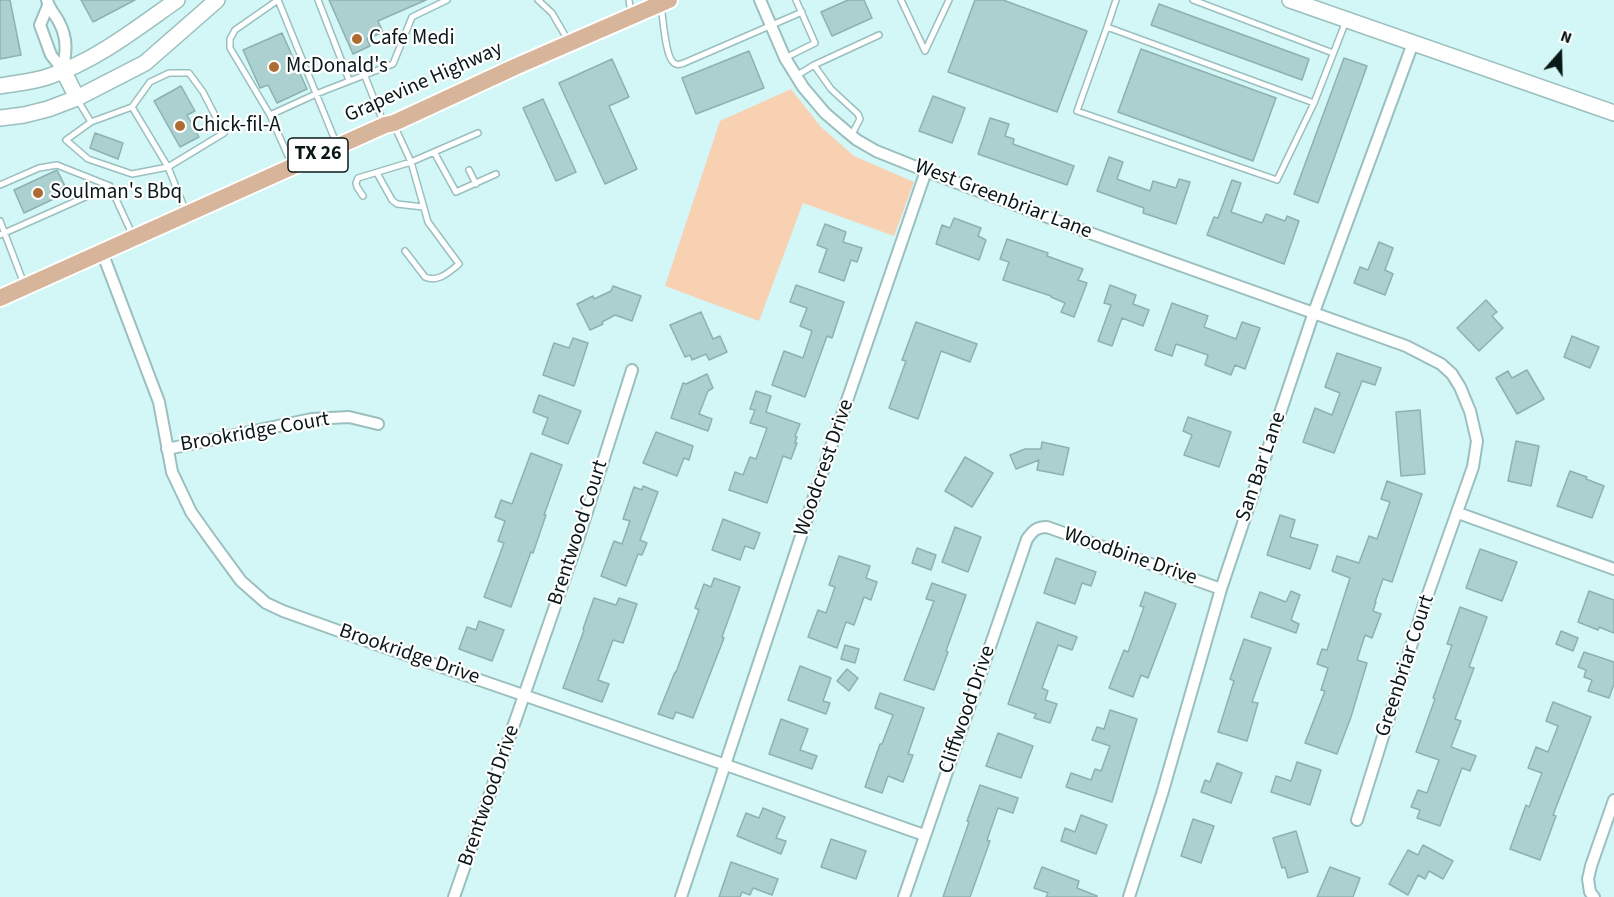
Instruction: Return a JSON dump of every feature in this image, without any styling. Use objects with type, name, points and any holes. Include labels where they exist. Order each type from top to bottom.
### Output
[{"type":"main road","points":[[0,86],[50,76],[84,60],[126,37],[177,0]]},
{"type":"main road","points":[[0,118],[48,109],[77,98],[145,63],[217,0]]},
{"type":"main road","points":[[1290,0],[1614,113]]},
{"type":"main road","name":"TX 26","points":[[632,10],[665,2]]},
{"type":"main road","name":"Grapevine Highway","points":[[0,298],[569,43],[632,10]]},
{"type":"main road","points":[[63,70],[77,98]]},
{"type":"street","name":"West Greenbriar Lane","points":[[760,0],[785,58],[803,87],[825,113],[851,136],[876,151],[1087,232],[1406,346],[1441,364],[1452,374],[1460,387],[1470,411],[1477,441],[1473,467],[1458,513]]},
{"type":"street","points":[[48,3],[59,23],[67,48],[63,70]]},
{"type":"street","points":[[48,3],[40,24],[51,55],[63,70]]},
{"type":"street","name":"San Bar Lane","points":[[1129,897],[1162,794],[1221,589],[1314,312],[1413,44]]},
{"type":"street","name":"Woodcrest Drive","points":[[681,897],[926,171]]},
{"type":"street","name":"Brookridge Drive","points":[[102,252],[159,402],[172,472],[191,512],[241,581],[266,603],[283,611],[924,835]]},
{"type":"street","name":"Brentwood Court","points":[[525,695],[578,540],[632,370]]},
{"type":"street","name":"Brookridge Court","points":[[167,449],[312,419],[349,417],[378,424]]},
{"type":"street","points":[[1458,513],[1614,569]]},
{"type":"street","name":"Greenbriar Court","points":[[1357,820],[1423,608],[1458,513]]},
{"type":"street","name":"Woodbine Drive","points":[[1039,527],[1047,527],[1221,589]]},
{"type":"street","name":"Cliffwood Drive","points":[[904,897],[1027,539],[1033,530],[1039,527]]},
{"type":"street","name":"Brentwood Drive","points":[[454,897],[525,695]]},
{"type":"street","points":[[1592,894],[1588,879],[1591,866],[1614,800]]},
{"type":"lane","points":[[292,167],[270,115],[230,48],[230,39],[235,30],[278,0],[337,147]]},
{"type":"lane","points":[[318,0],[349,80]]},
{"type":"lane","points":[[270,115],[349,80],[393,64],[412,16],[447,0]]},
{"type":"lane","points":[[538,0],[552,13],[569,43]]},
{"type":"lane","points":[[785,58],[815,44],[796,0]]},
{"type":"lane","points":[[901,0],[925,51],[949,0]]},
{"type":"lane","points":[[1116,0],[1077,111],[1277,180],[1314,103],[1346,20]]},
{"type":"lane","points":[[1193,0],[1334,53]]},
{"type":"lane","points":[[665,2],[668,54],[673,63],[678,65],[802,12]]},
{"type":"lane","points":[[1107,27],[1314,103]]},
{"type":"lane","points":[[796,76],[814,65],[879,35]]},
{"type":"lane","points":[[814,65],[831,89],[858,114],[860,119],[851,136]]},
{"type":"lane","points":[[189,73],[203,93],[224,133],[168,167],[132,174],[88,159],[66,140],[91,122],[132,107],[150,82],[169,74],[189,73]]},
{"type":"lane","points":[[364,74],[411,162],[428,222],[459,264],[442,276],[429,279],[405,251]]},
{"type":"lane","points":[[77,98],[91,122]]},
{"type":"lane","points":[[132,107],[168,167],[187,214]]},
{"type":"lane","points":[[363,196],[357,188],[358,178],[411,162],[478,133]]},
{"type":"lane","points":[[457,142],[460,149]]},
{"type":"lane","points":[[434,152],[456,192],[496,174]]},
{"type":"lane","points":[[0,184],[39,168],[57,165],[110,186],[134,238]]},
{"type":"lane","points":[[469,170],[476,184]]},
{"type":"lane","points":[[377,173],[392,200],[397,204],[423,207]]},
{"type":"lane","points":[[2,234],[110,186]]},
{"type":"lane","points":[[0,221],[2,234],[25,287]]},
{"type":"shaded area","points":[[791,89],[821,127],[854,156],[914,182],[894,236],[803,203],[759,321],[665,286],[720,121]]},
{"type":"building","points":[[0,0],[10,0],[21,55],[0,59]]},
{"type":"building","points":[[81,0],[135,0],[93,22]]},
{"type":"building","points":[[329,0],[426,0],[378,21],[383,32],[367,39],[370,46],[353,54]]},
{"type":"building","points":[[848,0],[864,0],[872,18],[832,36],[821,12]]},
{"type":"building","points":[[975,0],[1003,0],[1087,31],[1057,112],[948,72]]},
{"type":"building","points":[[1159,4],[1309,59],[1302,80],[1151,25]]},
{"type":"building","points":[[282,33],[307,89],[277,103],[268,85],[260,88],[243,50]]},
{"type":"building","points":[[1141,49],[1276,98],[1253,161],[1118,112]]},
{"type":"building","points":[[749,51],[764,88],[696,114],[682,78]]},
{"type":"building","points":[[1344,58],[1367,66],[1318,203],[1294,194]]},
{"type":"building","points":[[612,59],[629,97],[609,106],[637,169],[605,184],[559,83]]},
{"type":"building","name":"Chick-fil-A","points":[[181,86],[195,111],[187,115],[199,137],[180,147],[154,101]]},
{"type":"building","points":[[933,96],[965,108],[952,143],[919,131]]},
{"type":"building","points":[[543,99],[576,172],[556,181],[523,108]]},
{"type":"building","points":[[990,118],[1009,124],[1005,136],[1014,139],[1013,144],[1074,166],[1067,185],[978,154]]},
{"type":"building","points":[[95,133],[123,143],[118,159],[90,148]]},
{"type":"building","points":[[1109,157],[1123,162],[1117,179],[1150,191],[1153,181],[1176,188],[1179,179],[1190,182],[1176,224],[1143,213],[1144,208],[1097,191]]},
{"type":"building","name":"Soulman's Bbq","points":[[57,170],[65,186],[59,189],[62,195],[24,213],[14,190]]},
{"type":"building","points":[[1232,180],[1241,183],[1231,212],[1262,223],[1266,214],[1285,221],[1287,216],[1299,221],[1284,264],[1207,235],[1214,217],[1218,218]]},
{"type":"building","points":[[954,218],[981,228],[978,236],[986,240],[979,260],[936,244],[942,225],[950,228]]},
{"type":"building","points":[[825,224],[846,232],[843,242],[862,248],[857,262],[851,260],[844,281],[819,272],[827,249],[817,245]]},
{"type":"building","points":[[1007,239],[1048,253],[1047,256],[1083,269],[1078,280],[1087,283],[1074,317],[1061,312],[1065,303],[1003,280],[1009,262],[1000,259]]},
{"type":"building","points":[[1379,242],[1393,248],[1385,270],[1393,274],[1385,295],[1354,283],[1360,267],[1368,270]]},
{"type":"building","points":[[796,285],[844,302],[832,338],[827,336],[805,397],[772,385],[784,351],[803,358],[812,331],[800,326],[807,308],[790,302]]},
{"type":"building","points":[[1110,285],[1136,295],[1133,304],[1149,310],[1143,326],[1122,318],[1112,346],[1098,341],[1111,305],[1104,303]]},
{"type":"building","points":[[613,286],[641,296],[632,321],[615,315],[590,330],[577,304],[611,291]]},
{"type":"building","points":[[1486,300],[1497,312],[1492,316],[1503,328],[1479,351],[1457,328]]},
{"type":"building","points":[[1172,303],[1208,316],[1204,327],[1236,339],[1242,322],[1260,328],[1245,369],[1235,365],[1231,375],[1205,365],[1208,355],[1176,344],[1172,356],[1155,350]]},
{"type":"building","points":[[701,312],[713,339],[720,336],[727,352],[709,360],[706,354],[692,360],[690,355],[685,357],[670,325]]},
{"type":"building","points":[[916,322],[977,344],[970,362],[941,351],[918,419],[889,408],[906,361],[902,360]]},
{"type":"building","points":[[1572,336],[1599,347],[1590,368],[1564,357]]},
{"type":"building","points":[[573,338],[588,343],[574,386],[543,375],[554,343],[569,348]]},
{"type":"building","points":[[1337,353],[1381,368],[1375,385],[1362,381],[1334,453],[1303,442],[1315,408],[1332,415],[1340,393],[1325,387]]},
{"type":"building","points":[[1527,370],[1544,399],[1517,414],[1496,378],[1508,371],[1512,378]]},
{"type":"building","points":[[707,374],[713,388],[708,391],[699,414],[712,419],[708,431],[671,418],[683,383],[686,384]]},
{"type":"building","points":[[756,391],[771,396],[766,412],[800,424],[795,436],[797,437],[795,443],[797,443],[791,459],[783,456],[767,503],[729,490],[735,472],[743,475],[750,457],[756,459],[767,428],[750,423],[755,410],[750,409]]},
{"type":"building","points":[[539,395],[581,411],[568,444],[542,434],[548,418],[533,412]]},
{"type":"building","points":[[1420,410],[1425,474],[1401,476],[1396,412]]},
{"type":"building","points":[[1188,417],[1231,432],[1219,467],[1184,455],[1192,435],[1183,431]]},
{"type":"building","points":[[656,432],[693,446],[689,460],[684,458],[677,476],[643,463]]},
{"type":"building","points":[[1516,441],[1539,446],[1531,486],[1508,481]]},
{"type":"building","points":[[1042,442],[1069,448],[1063,475],[1037,470],[1039,460],[1016,469],[1010,455],[1025,449],[1041,449]]},
{"type":"building","points":[[531,453],[562,465],[533,553],[531,552],[511,607],[484,597],[504,543],[498,541],[505,521],[495,517],[501,500],[512,504]]},
{"type":"building","points":[[965,457],[993,473],[972,507],[945,491]]},
{"type":"building","points":[[1570,471],[1604,486],[1592,518],[1557,506]]},
{"type":"building","points":[[1387,481],[1422,494],[1392,582],[1383,579],[1375,602],[1373,611],[1381,614],[1372,638],[1365,635],[1357,660],[1367,663],[1337,754],[1305,743],[1325,691],[1321,690],[1328,668],[1317,664],[1322,649],[1327,650],[1350,578],[1332,571],[1337,556],[1359,563],[1369,536],[1377,539],[1390,502],[1381,499]]},
{"type":"building","points":[[643,486],[658,492],[640,540],[647,543],[642,555],[638,554],[626,586],[601,576],[614,541],[622,544],[630,521],[623,519],[634,487],[642,490]]},
{"type":"building","points":[[1280,515],[1295,520],[1290,537],[1318,545],[1310,569],[1267,555]]},
{"type":"building","points":[[723,519],[760,533],[754,549],[745,546],[740,560],[712,550]]},
{"type":"building","points":[[955,527],[981,537],[968,572],[942,562]]},
{"type":"building","points":[[917,548],[936,555],[931,570],[912,563]]},
{"type":"building","points":[[1480,549],[1517,562],[1502,601],[1466,588]]},
{"type":"building","points":[[839,556],[870,566],[866,578],[877,582],[871,600],[864,597],[854,625],[846,622],[837,648],[808,637],[818,610],[826,613],[835,587],[829,585]]},
{"type":"building","points":[[1056,558],[1096,572],[1091,586],[1082,583],[1075,604],[1044,593]]},
{"type":"building","points":[[714,578],[740,587],[722,637],[724,638],[693,718],[676,712],[673,719],[658,714],[699,610],[695,608],[704,584],[711,587]]},
{"type":"building","points":[[932,583],[966,595],[934,690],[904,680],[934,601],[926,599]]},
{"type":"building","points":[[1291,591],[1300,595],[1291,620],[1299,624],[1296,633],[1251,617],[1260,592],[1286,602]]},
{"type":"building","points":[[1589,591],[1614,600],[1614,633],[1599,627],[1598,630],[1578,622]]},
{"type":"building","points":[[1145,592],[1176,604],[1148,678],[1141,675],[1133,697],[1109,688],[1124,650],[1128,652],[1144,607],[1140,606]]},
{"type":"building","points":[[594,598],[616,605],[619,598],[637,604],[623,643],[613,640],[598,680],[609,684],[602,702],[563,688]]},
{"type":"building","points":[[1460,607],[1487,617],[1469,667],[1474,668],[1455,719],[1461,721],[1451,747],[1476,756],[1470,771],[1462,768],[1440,826],[1417,818],[1420,810],[1411,807],[1418,790],[1427,793],[1439,760],[1416,752],[1452,645],[1447,644]]},
{"type":"building","points":[[479,621],[504,630],[492,661],[459,649],[467,627],[476,630]]},
{"type":"building","points":[[1037,622],[1077,637],[1072,650],[1058,645],[1042,688],[1048,691],[1045,700],[1057,704],[1050,723],[1034,718],[1036,714],[1008,704]]},
{"type":"building","points":[[1561,631],[1578,638],[1573,651],[1556,644]]},
{"type":"building","points":[[1244,639],[1271,648],[1252,702],[1258,703],[1247,741],[1218,732],[1234,681],[1230,679]]},
{"type":"building","points":[[845,645],[859,649],[855,663],[841,659]]},
{"type":"building","points":[[1584,652],[1614,662],[1614,684],[1609,698],[1588,691],[1592,680],[1584,677],[1586,670],[1578,667]]},
{"type":"building","points":[[800,666],[831,678],[823,701],[830,703],[826,714],[788,700]]},
{"type":"building","points":[[847,669],[858,678],[849,691],[837,681]]},
{"type":"building","points":[[880,693],[924,708],[908,754],[913,755],[903,782],[888,776],[882,793],[865,787],[893,715],[875,708]]},
{"type":"building","points":[[1553,702],[1591,717],[1553,815],[1556,816],[1540,860],[1510,849],[1526,805],[1529,807],[1542,773],[1528,768],[1536,747],[1548,752],[1558,726],[1546,721]]},
{"type":"building","points":[[1110,710],[1137,719],[1112,802],[1066,787],[1071,773],[1091,780],[1095,769],[1101,771],[1110,746],[1092,740],[1097,727],[1104,729]]},
{"type":"building","points":[[781,719],[808,729],[800,750],[817,756],[812,769],[769,754]]},
{"type":"building","points":[[998,733],[1033,746],[1021,778],[986,766]]},
{"type":"building","points":[[1297,762],[1321,770],[1310,805],[1271,792],[1276,776],[1291,781]]},
{"type":"building","points":[[1217,763],[1242,773],[1231,803],[1201,792],[1205,780],[1210,782]]},
{"type":"building","points":[[980,785],[1018,798],[1013,813],[998,808],[987,840],[990,841],[970,897],[943,897],[969,822],[967,821]]},
{"type":"building","points":[[763,808],[785,817],[776,838],[786,841],[781,854],[737,836],[746,813],[759,818]]},
{"type":"building","points":[[1081,815],[1107,825],[1096,854],[1061,841],[1065,828],[1075,832]]},
{"type":"building","points":[[1193,819],[1214,826],[1201,863],[1181,856]]},
{"type":"building","points":[[1296,831],[1308,872],[1288,878],[1285,867],[1282,868],[1273,838]]},
{"type":"building","points":[[831,839],[866,851],[856,879],[821,867]]},
{"type":"building","points":[[1423,845],[1453,861],[1443,879],[1429,871],[1425,879],[1418,875],[1408,895],[1389,884],[1408,850],[1418,855]]},
{"type":"building","points":[[731,862],[778,879],[772,895],[753,888],[750,895],[742,892],[740,897],[719,897]]},
{"type":"building","points":[[1042,867],[1079,881],[1077,888],[1097,897],[1046,897],[1048,893],[1034,888]]},
{"type":"building","points":[[1330,867],[1360,878],[1353,897],[1317,897]]},
{"type":"place","name":"Cafe Medi","points":[[357,39]]},
{"type":"place","name":"McDonald's","points":[[274,67]]},
{"type":"place","name":"Chick-fil-A","points":[[180,126]]},
{"type":"place","name":"Soulman's Bbq","points":[[38,193]]}]
